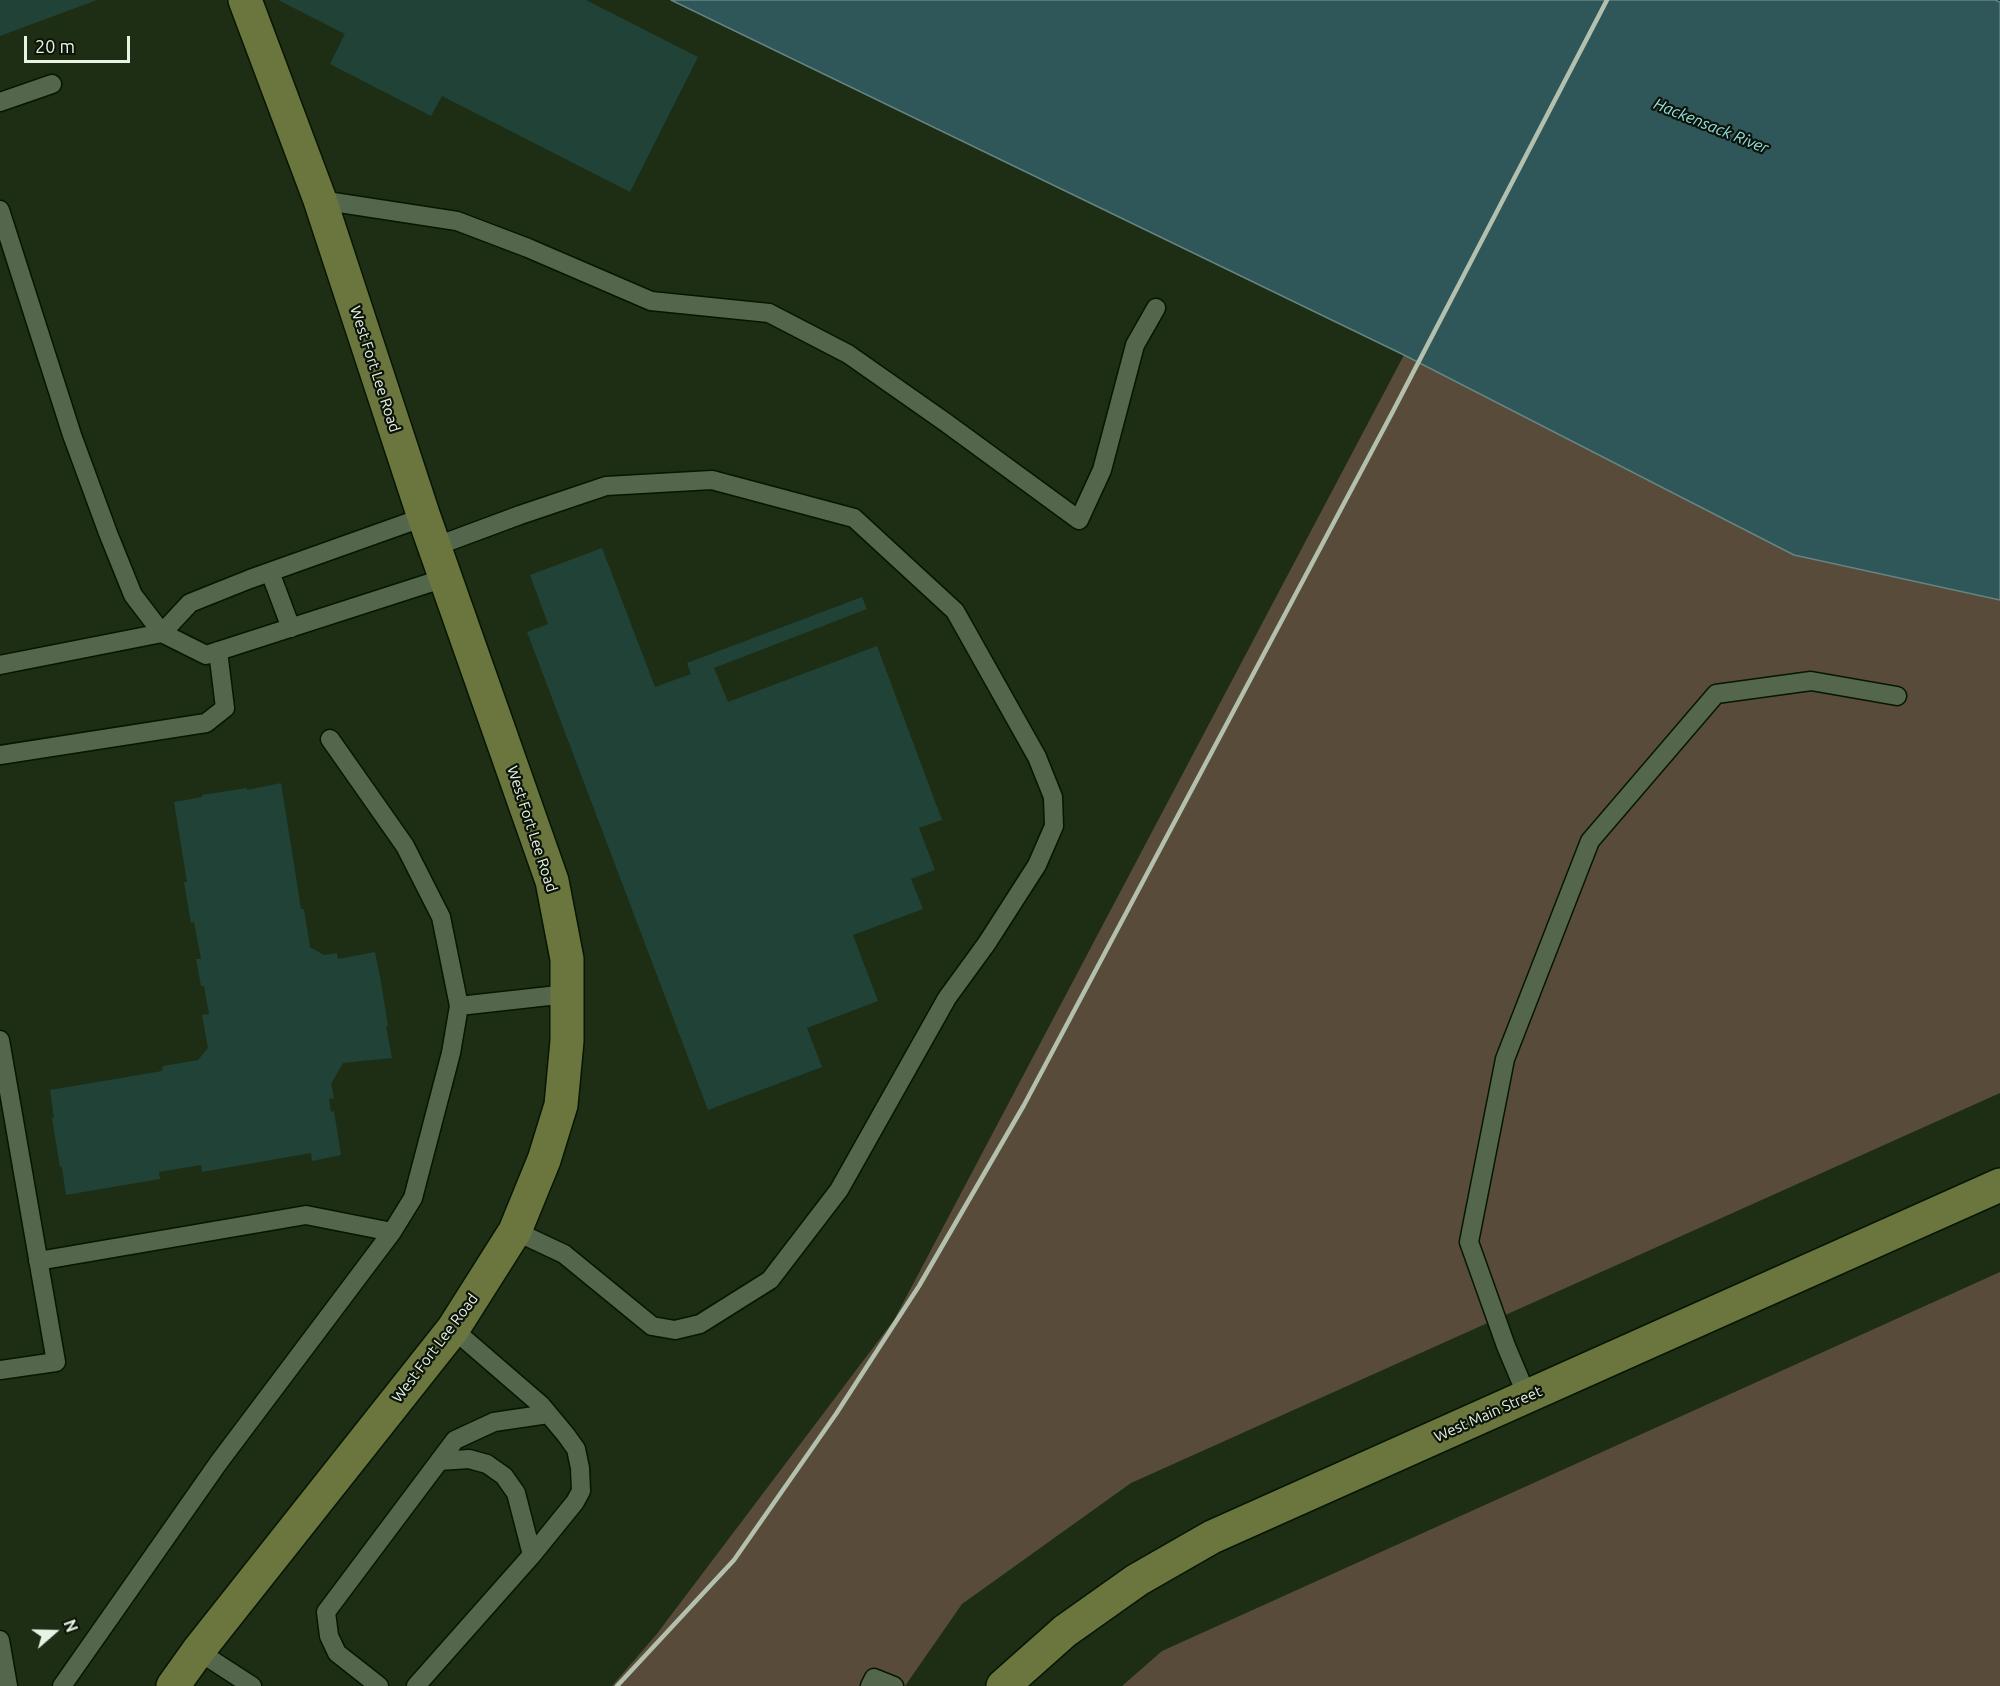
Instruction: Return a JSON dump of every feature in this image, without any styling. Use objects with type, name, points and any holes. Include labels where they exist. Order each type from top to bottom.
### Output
[{"type":"main road","name":"West Fort Lee Road","points":[[173,1686],[198,1651],[453,1329],[515,1231],[544,1160],[561,1105],[567,1041],[567,958],[552,881],[434,547],[320,200],[245,0]]},
{"type":"main road","name":"West Main Street","points":[[1003,1686],[1074,1624],[1137,1580],[1212,1537],[2000,1185]]},
{"type":"lane","points":[[0,102],[52,84]]},
{"type":"lane","points":[[320,200],[457,220],[651,301],[769,313],[848,354],[1079,520],[1102,470],[1135,345],[1156,308]]},
{"type":"lane","points":[[0,210],[72,435],[108,533],[133,595],[162,633],[206,655],[445,578]]},
{"type":"lane","points":[[434,547],[606,486],[712,480],[854,518],[955,611],[1038,757],[1053,797],[1054,826],[1037,865],[987,943],[947,998],[839,1190],[770,1280],[700,1324],[675,1330],[652,1326],[564,1254],[515,1231]]},
{"type":"lane","points":[[0,665],[162,633],[190,603],[424,516]]},
{"type":"lane","points":[[270,572],[291,628]]},
{"type":"lane","points":[[0,755],[206,723],[225,708],[218,651]]},
{"type":"lane","points":[[1527,1396],[1468,1242],[1505,1059],[1590,841],[1716,694],[1811,681],[1897,696]]},
{"type":"lane","points":[[62,1686],[219,1462],[322,1322],[392,1232],[412,1198],[451,1053],[459,1006],[441,917],[405,846],[330,740]]},
{"type":"lane","points":[[459,1006],[567,994]]},
{"type":"lane","points":[[0,1040],[56,1362],[0,1371]]},
{"type":"lane","points":[[38,1261],[306,1215],[392,1232]]},
{"type":"lane","points":[[416,1686],[532,1555],[575,1502],[581,1491],[576,1449],[549,1413],[453,1329]]},
{"type":"lane","points":[[379,1686],[337,1653],[329,1636],[326,1612],[455,1440],[494,1422],[549,1413]]},
{"type":"lane","points":[[439,1461],[469,1459],[487,1464],[504,1476],[516,1493],[532,1555]]},
{"type":"lane","points":[[0,1640],[8,1686]]},
{"type":"lane","points":[[198,1651],[252,1686]]},
{"type":"lane","points":[[870,1686],[874,1678],[894,1686]]},
{"type":"shaded area","points":[[1404,355],[1794,555],[2000,600],[2000,1093],[1131,1483],[962,1604],[905,1686],[612,1686],[656,1635],[894,1320]]},
{"type":"shaded area","points":[[2000,1272],[2000,1686],[1122,1686],[1162,1651]]},
{"type":"water","name":"Hackensack River","points":[[671,0],[1995,0],[2000,2],[2000,600],[1794,555],[1404,355]]},
{"type":"building","points":[[0,0],[97,0],[0,36]]},
{"type":"building","points":[[278,0],[586,0],[698,57],[630,192],[442,96],[431,116],[330,64],[345,34]]},
{"type":"building","points":[[602,548],[655,687],[691,674],[687,663],[862,597],[867,609],[714,668],[728,702],[877,646],[942,820],[919,828],[935,870],[911,879],[923,909],[853,935],[878,1001],[807,1028],[822,1067],[708,1110],[527,632],[548,624],[530,575]]},
{"type":"building","points":[[281,783],[301,909],[304,909],[310,947],[324,955],[337,953],[338,959],[375,952],[392,1058],[343,1063],[331,1084],[334,1098],[329,1099],[331,1112],[334,1111],[341,1155],[312,1161],[311,1153],[202,1172],[201,1165],[159,1172],[160,1179],[66,1195],[52,1118],[54,1118],[50,1090],[162,1071],[163,1066],[198,1060],[208,1048],[202,1015],[209,1014],[196,959],[201,959],[194,922],[191,923],[174,802],[202,797],[202,795],[247,788],[247,790]]},
{"type":"railway","points":[[617,1686],[734,1560],[836,1414],[919,1286],[1024,1105],[1391,415],[1607,0]]}]
